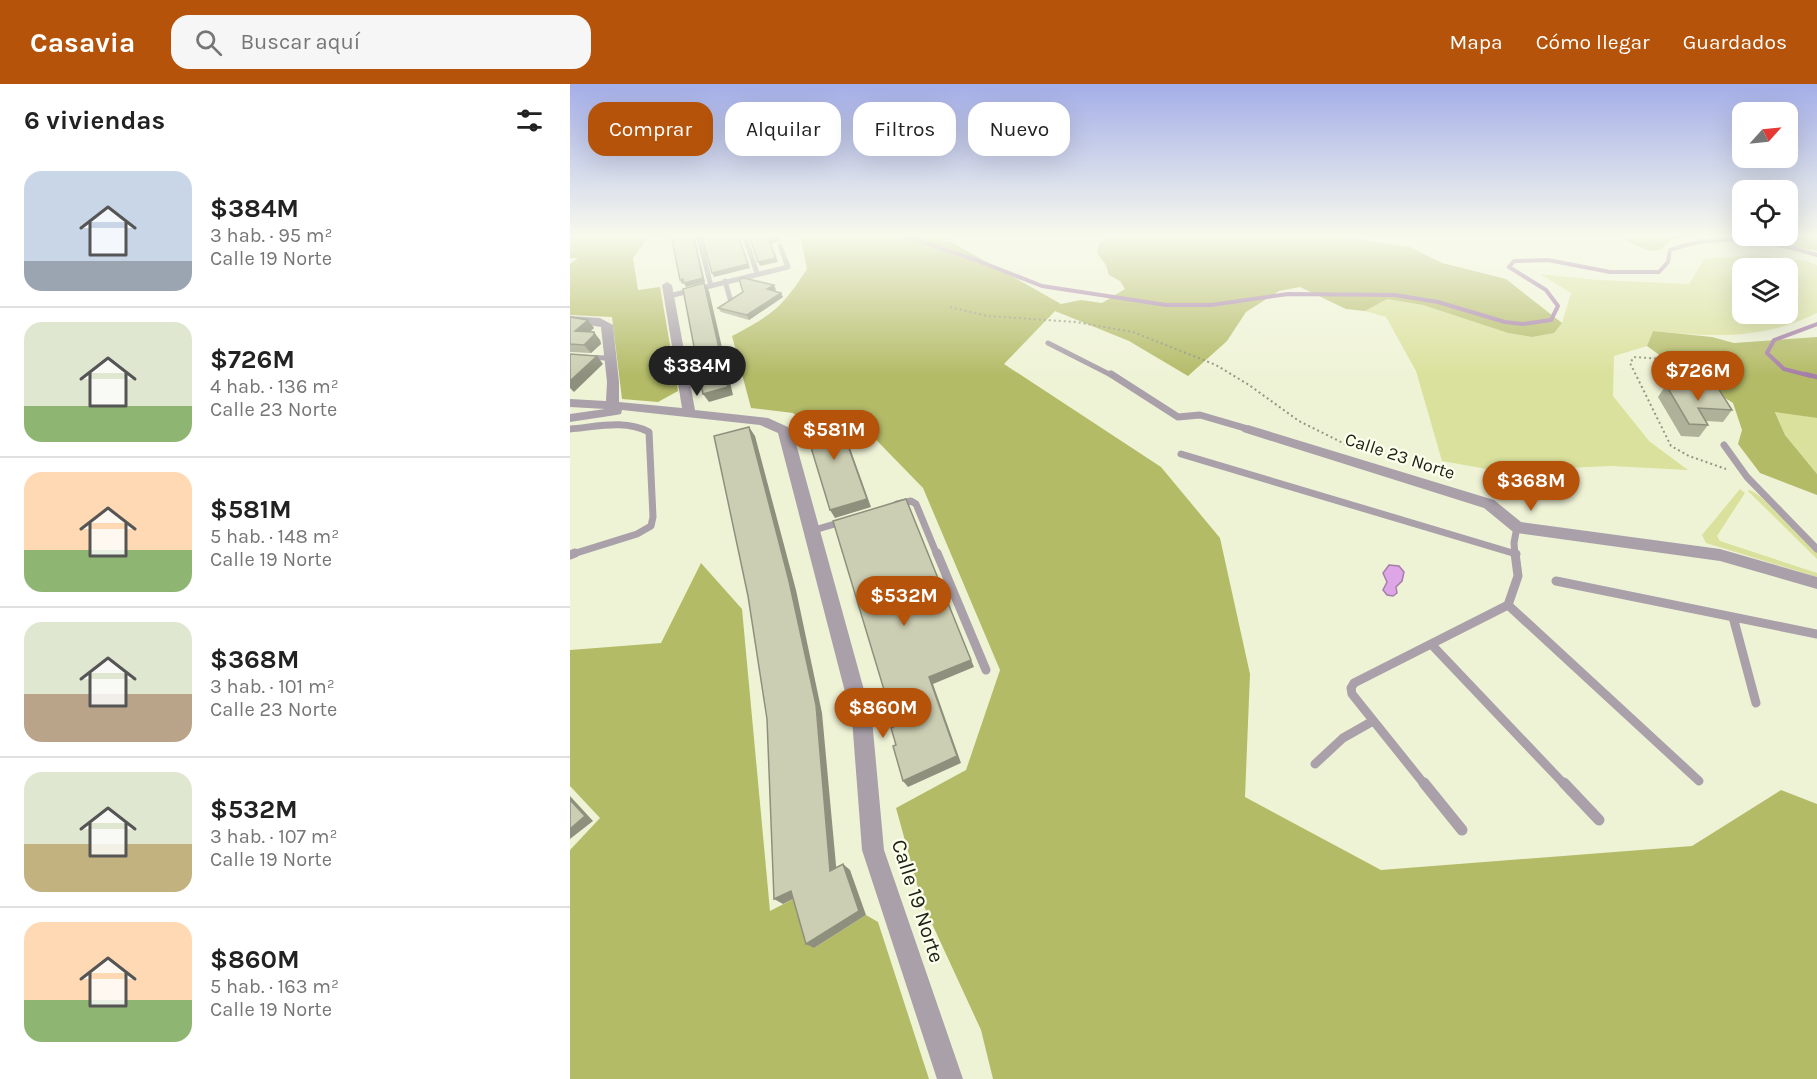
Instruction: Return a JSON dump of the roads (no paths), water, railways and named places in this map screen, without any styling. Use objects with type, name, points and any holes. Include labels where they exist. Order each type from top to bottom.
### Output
[{"type":"street","points":[[570,403],[689,412],[668,291]]},
{"type":"street","points":[[570,319],[600,321],[607,325],[613,382],[612,405]]},
{"type":"street","points":[[570,418],[606,414],[635,407]]},
{"type":"street","name":"Calle 19 Norte","points":[[689,412],[775,424],[783,430],[788,440],[862,720],[873,850],[950,1079]]},
{"type":"street","name":"Calle 23 Norte","points":[[1248,429],[1489,504],[1517,527]]},
{"type":"street","points":[[1517,527],[1720,555],[1817,584]]},
{"type":"lane","points":[[710,281],[711,286]]},
{"type":"lane","points":[[668,291],[711,286],[724,281]]},
{"type":"lane","points":[[725,281],[731,302]]},
{"type":"lane","points":[[1048,343],[1101,368],[1178,417],[1200,416],[1248,429]]},
{"type":"lane","points":[[570,357],[609,358]]},
{"type":"lane","points":[[570,429],[630,425],[642,426],[650,432],[653,517],[651,526],[637,534],[570,555]]},
{"type":"lane","points":[[1724,445],[1747,477],[1817,549]]},
{"type":"lane","points":[[1181,454],[1516,554]]},
{"type":"lane","points":[[884,508],[905,501],[916,504],[986,670]]},
{"type":"lane","points":[[811,531],[853,518]]},
{"type":"lane","points":[[1462,830],[1373,721],[1352,694],[1351,688],[1354,683],[1509,605],[1518,576],[1514,543],[1517,527]]},
{"type":"lane","points":[[1556,581],[1817,634]]},
{"type":"lane","points":[[1509,605],[1699,781]]},
{"type":"lane","points":[[1733,617],[1756,704]]},
{"type":"lane","points":[[1431,644],[1599,820]]},
{"type":"lane","points":[[1315,764],[1343,738],[1373,721]]},
{"type":"waterway","points":[[1030,281],[1042,286],[1166,305],[1211,305],[1288,294],[1395,295],[1438,302],[1505,322],[1523,324],[1551,320],[1558,306],[1546,290],[1532,281]]},
{"type":"waterway","points":[[1811,376],[1784,369],[1767,353],[1774,340],[1817,324]]},
{"type":"waterway","points":[[1805,374],[1817,377]]}]
